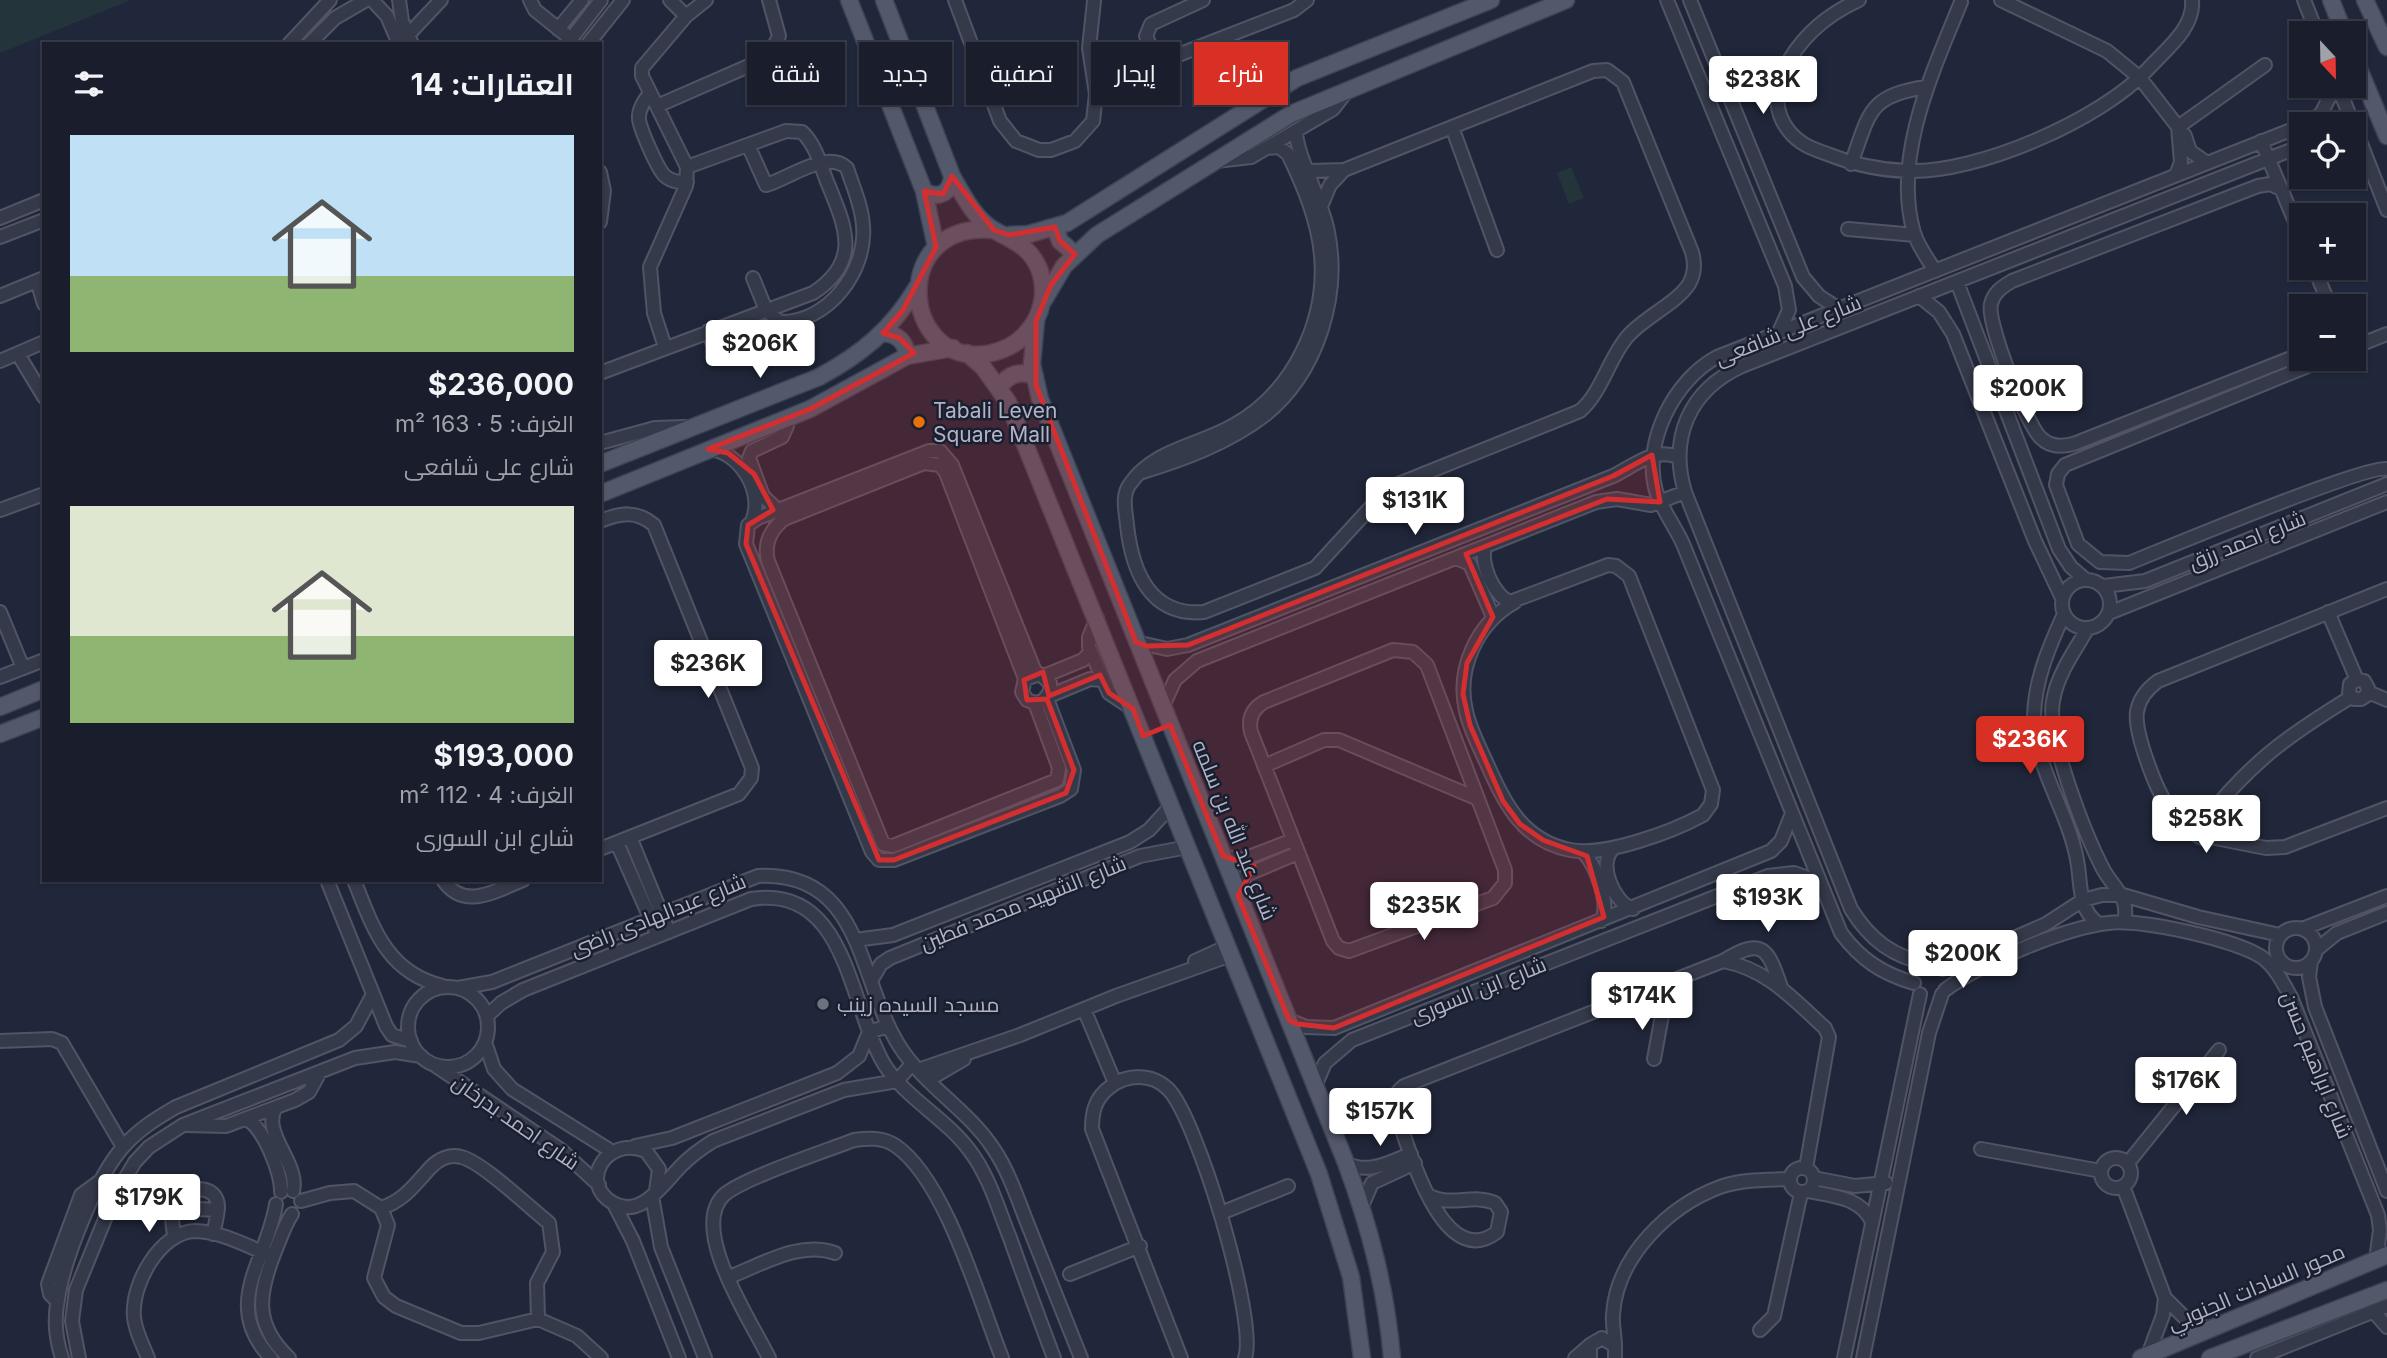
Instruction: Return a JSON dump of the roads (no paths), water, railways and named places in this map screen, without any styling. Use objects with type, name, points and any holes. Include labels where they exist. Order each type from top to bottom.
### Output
[{"type":"main road","points":[[849,0],[931,210],[936,247]]},
{"type":"main road","points":[[884,0],[952,176],[965,200],[1002,233],[1028,251],[1041,272],[1039,313]]},
{"type":"main road","points":[[1362,1358],[1351,1277],[1332,1208],[1008,402],[999,387],[960,351],[940,340],[922,317],[917,287],[920,272],[936,247],[963,231],[1002,233],[1055,227],[1297,78],[1491,0]]},
{"type":"main road","points":[[602,493],[830,399],[907,356],[960,351],[999,351],[1014,344],[1039,313],[1051,285],[1075,254],[1097,235],[1215,161],[1292,114],[1350,87],[1566,0]]},
{"type":"main road","points":[[2331,0],[2339,21]]},
{"type":"main road","points":[[2366,0],[2387,47]]},
{"type":"main road","points":[[2366,93],[2387,136]]},
{"type":"main road","points":[[924,191],[931,195],[943,194],[951,184],[952,176]]},
{"type":"main road","points":[[1055,227],[1063,246],[1075,254]]},
{"type":"main road","points":[[602,463],[819,377],[867,348],[883,333],[917,287]]},
{"type":"main road","name":"شارع عبد الله بن سلمه","points":[[1039,313],[1032,342],[1040,399],[1362,1206],[1382,1280],[1392,1358]]},
{"type":"main road","points":[[883,333],[899,338],[905,346],[907,356]]},
{"type":"main road","points":[[999,387],[1006,379],[1016,374],[1035,376]]},
{"type":"main road","points":[[0,706],[42,690]]},
{"type":"main road","points":[[0,734],[42,718]]},
{"type":"main road","points":[[1143,736],[1170,725]]},
{"type":"main road","name":"محور السادات الجنوبي","points":[[2144,1357],[2381,1257]]},
{"type":"main road","points":[[2210,1358],[2387,1290]]},
{"type":"street","points":[[291,42],[311,16],[330,0]]},
{"type":"street","points":[[311,42],[335,18],[366,0]]},
{"type":"street","points":[[372,0],[406,41]]},
{"type":"street","points":[[399,0],[406,41]]},
{"type":"street","points":[[406,41],[441,0]]},
{"type":"street","points":[[530,0],[536,10],[569,41],[601,0]]},
{"type":"street","points":[[558,29],[582,0]]},
{"type":"street","points":[[590,42],[623,0]]},
{"type":"street","points":[[665,347],[654,313],[650,267],[687,182],[687,167],[642,76],[644,62],[694,6],[670,0]]},
{"type":"street","points":[[657,106],[769,57],[779,36],[769,0]]},
{"type":"street","points":[[955,0],[1000,121],[1016,141],[1039,150],[1051,150],[1075,141],[1093,121],[1096,94],[1089,48],[1094,0]]},
{"type":"street","points":[[1203,0],[1151,23],[1146,36],[1154,54],[1173,57],[1294,10],[1307,0]]},
{"type":"street","points":[[1667,0],[1784,286],[1789,310],[1779,332]]},
{"type":"street","points":[[1690,0],[1803,277],[1819,296],[1839,309]]},
{"type":"street","points":[[1859,0],[1826,18],[1805,38],[1788,62],[1777,95],[1781,118],[1794,137],[1806,146],[1851,164],[1909,171],[1971,161],[2039,139],[2103,106],[2140,78],[2184,29],[2190,18],[2192,0]]},
{"type":"street","points":[[2304,0],[2312,21]]},
{"type":"street","points":[[1936,271],[1915,235],[1909,171],[1911,146],[1926,87],[1963,1]]},
{"type":"street","points":[[2008,1],[2107,51],[2140,78],[2178,127],[2190,151],[2207,163]]},
{"type":"street","points":[[2178,127],[2265,65]]},
{"type":"street","points":[[1266,148],[1279,147],[1297,158],[1310,171],[1321,254],[1321,288],[1314,322],[1292,369],[1249,421],[1152,460],[1127,488],[1124,500],[1129,543],[1139,576],[1159,602],[1173,610],[1204,612],[1315,568],[1381,496],[1396,485],[1573,416],[1586,406],[1626,339],[1649,316],[1684,290],[1694,268],[1692,252],[1623,82],[1613,72],[1593,71],[1344,170],[1310,171]]},
{"type":"street","points":[[1215,161],[1246,159],[1333,109],[1350,87]]},
{"type":"street","points":[[1851,164],[1871,112],[1878,103],[1897,92],[1926,87]]},
{"type":"street","points":[[650,93],[640,109],[639,118],[643,129],[666,177],[676,182],[687,182]]},
{"type":"street","points":[[1452,127],[1497,250]]},
{"type":"street","points":[[2176,175],[2181,162],[2178,127]]},
{"type":"street","name":"شارع على شافعى","points":[[1917,989],[1880,971],[1852,948],[1833,917],[1683,544],[1660,502],[1654,483],[1652,455],[1672,400],[1686,379],[1717,357],[2289,130]]},
{"type":"street","points":[[602,372],[823,286],[844,257],[846,231],[809,138],[802,132],[786,131],[687,167]]},
{"type":"street","points":[[1296,131],[1297,158],[1315,197]]},
{"type":"street","points":[[2261,141],[2289,208]]},
{"type":"street","points":[[748,145],[766,185],[820,164],[836,161],[847,168],[861,209],[863,238],[857,266],[847,284],[819,310],[790,322],[772,318],[753,278]]},
{"type":"street","name":"شارع على شافعى","points":[[1929,964],[1912,961],[1883,947],[1870,936],[1851,909],[1685,492],[1678,457],[1687,419],[1704,392],[1717,379],[1742,366],[2289,150]]},
{"type":"street","points":[[2366,158],[2387,210]]},
{"type":"street","points":[[1315,197],[1344,170]]},
{"type":"street","points":[[602,182],[602,206]]},
{"type":"street","points":[[2281,189],[2270,184],[2258,186],[2002,286],[1990,305],[1990,316],[2038,437],[2046,443],[2066,446],[2289,359]]},
{"type":"street","points":[[0,218],[42,201]]},
{"type":"street","points":[[0,237],[42,221]]},
{"type":"street","points":[[1848,229],[1915,235]]},
{"type":"street","points":[[0,296],[40,279]]},
{"type":"street","points":[[1957,282],[2059,549],[2071,567],[2085,579],[2104,586],[2111,604],[2109,613],[2096,626],[2088,628],[2078,627],[2064,614]]},
{"type":"street","points":[[1919,296],[1939,312],[1953,334],[2035,541],[2062,598],[2064,614],[2040,673],[2034,720],[2044,767],[2071,834],[2087,913],[2099,924]]},
{"type":"street","points":[[1870,297],[1876,313]]},
{"type":"street","points":[[708,331],[715,349]]},
{"type":"street","points":[[2366,342],[2387,334]]},
{"type":"street","points":[[0,361],[42,343]]},
{"type":"street","points":[[18,354],[42,394]]},
{"type":"street","points":[[2296,371],[2065,465],[2058,474],[2056,485],[2078,544],[2101,562],[2129,563],[2376,467],[2387,469]]},
{"type":"street","points":[[1995,385],[2012,377]]},
{"type":"street","points":[[709,449],[743,457],[782,437],[786,430],[785,418]]},
{"type":"street","points":[[602,442],[655,428],[691,428]]},
{"type":"street","points":[[1136,642],[1167,649],[1188,645],[1614,476],[1652,455],[1678,457]]},
{"type":"street","points":[[743,457],[763,496],[782,514]]},
{"type":"street","points":[[743,457],[756,510],[745,531],[746,544],[883,845],[893,846],[985,810],[1053,783],[1059,776],[1044,699],[1051,687],[1035,676],[943,468],[929,462],[782,514],[752,521]]},
{"type":"street","name":"شارع احمد رزق","points":[[2104,586],[2145,581],[2387,484]]},
{"type":"street","points":[[1163,706],[1175,680],[1197,661],[1607,499],[1651,505],[1685,492]]},
{"type":"street","points":[[0,510],[42,495]]},
{"type":"street","name":"شارع احمد رزق","points":[[2109,613],[2387,502]]},
{"type":"street","points":[[602,521],[623,513],[635,513],[654,524],[752,768],[751,778],[739,794],[602,848]]},
{"type":"street","points":[[782,514],[769,538],[766,554],[806,673],[875,857],[889,862],[1066,793],[1074,783],[1074,770],[1044,699]]},
{"type":"street","points":[[1486,546],[1483,559],[1493,617]]},
{"type":"street","points":[[1456,558],[1470,564],[1489,590],[1515,601]]},
{"type":"street","points":[[1608,565],[1623,570],[1632,583],[1711,783],[1713,797],[1708,810],[1696,818],[1614,848],[1583,852],[1543,841],[1520,824],[1503,801],[1470,725],[1463,694],[1467,663],[1493,617],[1515,601],[1608,565]]},
{"type":"street","points":[[2062,598],[2075,582],[2085,579]]},
{"type":"street","points":[[2387,589],[2158,681],[2140,701],[2138,727],[2164,799],[2176,816],[2194,826],[2198,837],[2210,836],[2275,848],[2387,808]]},
{"type":"street","points":[[0,612],[23,668]]},
{"type":"street","points":[[2328,612],[2357,680]]},
{"type":"street","points":[[1097,618],[1089,637],[1091,651],[1102,680],[1108,693],[1133,709]]},
{"type":"street","points":[[2088,628],[2058,683],[2052,709],[2053,736],[2101,863],[2123,895],[2124,922]]},
{"type":"street","points":[[1393,650],[1407,650],[1419,655],[1427,665],[1505,870],[1505,883],[1498,895],[1354,951],[1339,948],[1332,941],[1264,766],[1250,726],[1251,715],[1259,705],[1393,650]]},
{"type":"street","points":[[1091,651],[1083,660],[1035,676],[1022,692],[1027,700],[1044,699],[1090,678],[1102,680]]},
{"type":"street","points":[[0,677],[42,661]]},
{"type":"street","points":[[2351,697],[2349,687],[2357,680],[2364,681],[2368,692],[2387,700]]},
{"type":"street","points":[[2194,826],[2198,820],[2207,818],[2239,778],[2292,733],[2351,697],[2361,699],[2368,692]]},
{"type":"street","points":[[1264,766],[1319,742],[1339,740],[1478,799]]},
{"type":"street","name":"شارع الشهيد محمد فطين","points":[[855,940],[893,935],[1130,842],[1149,830],[1171,806]]},
{"type":"street","points":[[985,810],[991,823]]},
{"type":"street","name":"شارع ابن السورى","points":[[1289,1020],[1316,1029],[1334,1028],[1633,909],[1771,851],[1781,841],[1791,816]]},
{"type":"street","points":[[2207,818],[2214,826],[2210,836]]},
{"type":"street","points":[[962,819],[967,832]]},
{"type":"street","points":[[630,838],[664,934]]},
{"type":"street","points":[[1223,856],[1241,860],[1293,840]]},
{"type":"street","points":[[617,843],[656,915]]},
{"type":"street","name":"شارع الشهيد محمد فطين","points":[[871,981],[875,972],[890,958],[1140,856],[1188,847]]},
{"type":"street","points":[[1614,848],[1607,856],[1606,867],[1620,901],[1633,909]]},
{"type":"street","points":[[1583,852],[1592,866],[1606,908],[1601,921]]},
{"type":"street","points":[[1238,896],[1246,875],[1298,853]]},
{"type":"street","name":"شارع ابن السورى","points":[[1315,1086],[1325,1063],[1342,1046],[1478,990],[1781,873],[1807,876],[1819,882]]},
{"type":"street","name":"شارع عبدالهادى راضى","points":[[453,988],[492,982],[758,876],[792,877],[808,883],[833,902],[855,940],[888,1026],[915,1067],[983,1133],[1004,1167],[1081,1358]]},
{"type":"street","points":[[328,882],[372,996],[393,1035],[411,1041],[425,1059]]},
{"type":"street","points":[[79,1358],[72,1321],[76,1290],[114,1197],[142,1155],[183,1125],[374,1053],[456,1066],[468,1062],[485,1042],[487,1017],[476,999],[453,988],[428,983],[391,956],[377,937],[355,882]]},
{"type":"street","points":[[444,882],[448,889],[466,898],[486,895],[518,882]]},
{"type":"street","points":[[1844,1358],[1917,989],[1917,971],[1929,964],[1943,969],[2046,923],[2083,900],[2102,895],[2123,895],[2280,935]]},
{"type":"street","name":"شارع عبدالهادى راضى","points":[[487,1017],[523,990],[751,899],[770,896],[788,898],[806,906],[819,918],[839,953],[876,1049],[897,1081],[958,1135],[984,1173],[1054,1358]]},
{"type":"street","points":[[2387,896],[2302,929],[2290,929],[2280,935],[2276,946],[2278,965],[2300,968],[2337,933],[2387,913]]},
{"type":"street","points":[[1652,901],[1659,918]]},
{"type":"street","points":[[819,918],[833,902]]},
{"type":"street","name":"شارع ابراهيم حسن","points":[[1943,992],[1975,971],[2078,928],[2099,924],[2124,922],[2190,933],[2244,948],[2278,965],[2378,1215],[2381,1257]]},
{"type":"street","points":[[2302,929],[2312,937],[2313,956]]},
{"type":"street","points":[[1428,1195],[1445,1202],[1474,1198],[1495,1203],[1501,1212],[1497,1232],[1482,1240],[1457,1234],[1440,1220],[1428,1195],[1413,1158],[1394,1102],[1397,1092],[1405,1086],[1723,961],[1744,948],[1760,948],[1772,957],[1782,988]]},
{"type":"street","points":[[888,1026],[869,1032],[859,1056],[836,1073],[690,1131],[611,1151],[602,1161],[598,1172],[599,1185],[604,1196],[614,1204],[628,1208],[641,1205],[697,1151],[713,1142],[844,1090],[897,1081],[915,1067],[973,1052],[1229,951]]},
{"type":"street","name":"شارع ابراهيم حسن","points":[[2313,956],[2311,992],[2315,1007],[2387,1191]]},
{"type":"street","points":[[1723,961],[1755,969],[1782,988],[1825,1028],[1829,1037],[1810,1173],[1774,1316],[1760,1330]]},
{"type":"street","points":[[1863,1358],[1930,1033],[1948,979],[1943,969]]},
{"type":"street","points":[[1472,973],[1478,990]]},
{"type":"street","points":[[1654,1059],[1662,1010],[1684,975]]},
{"type":"street","points":[[411,1041],[410,1016],[415,1005],[435,990],[453,988]]},
{"type":"street","points":[[1917,989],[1931,998],[1943,992]]},
{"type":"street","points":[[1639,993],[1654,998],[1662,1010]]},
{"type":"street","points":[[62,1358],[56,1327],[57,1301],[63,1276],[100,1181],[123,1147],[139,1131],[176,1107],[339,1040],[356,1026],[372,996]]},
{"type":"street","points":[[1084,1009],[1115,1083]]},
{"type":"street","points":[[0,1041],[52,1039],[62,1043],[123,1147]]},
{"type":"street","name":"شارع احمد بدرخان","points":[[485,1042],[494,1069],[512,1089],[611,1151]]},
{"type":"street","points":[[2128,1163],[2219,1050]]},
{"type":"street","points":[[928,1080],[973,1052]]},
{"type":"street","name":"شارع احمد بدرخان","points":[[425,1059],[561,1150],[599,1185]]},
{"type":"street","points":[[183,1125],[220,1128],[246,1119],[309,1092],[320,1072]]},
{"type":"street","points":[[1181,1358],[1140,1246],[1092,1129],[1096,1102],[1115,1083],[1127,1078],[1154,1079],[1175,1096],[1221,1213],[1249,1336],[1245,1358]]},
{"type":"street","points":[[271,1358],[258,1342],[248,1311],[249,1286],[260,1251],[295,1179],[272,1122],[276,1107]]},
{"type":"street","points":[[246,1119],[259,1128],[288,1197],[299,1209],[292,1214],[262,1290],[261,1306],[270,1335],[289,1358]]},
{"type":"street","points":[[769,1358],[729,1277],[712,1231],[712,1218],[724,1196],[734,1188],[854,1140],[883,1139],[897,1147],[926,1180],[940,1203],[1002,1358]]},
{"type":"street","points":[[635,1146],[654,1159],[659,1180],[654,1194],[661,1247],[705,1358]]},
{"type":"street","points":[[1981,1149],[2101,1171]]},
{"type":"street","points":[[381,1208],[406,1196],[434,1165],[445,1157],[464,1157],[473,1161],[549,1223],[553,1252],[537,1283],[538,1320]]},
{"type":"street","points":[[1346,1163],[1360,1169],[1375,1168],[1413,1158]]},
{"type":"street","points":[[1362,1206],[1372,1182],[1413,1158]]},
{"type":"street","points":[[2101,1171],[2109,1159],[2119,1158],[2128,1163],[2131,1175],[2123,1186]]},
{"type":"street","points":[[1872,1222],[1863,1207],[1852,1201],[1805,1192],[1791,1186],[1789,1179],[1795,1170],[1855,1186],[1880,1182],[1897,1185]]},
{"type":"street","points":[[2101,1171],[2108,1185],[2123,1186]]},
{"type":"street","points":[[1592,1347],[1612,1315],[1627,1270],[1640,1248],[1675,1211],[1722,1186],[1747,1180],[1789,1179]]},
{"type":"street","points":[[1221,1213],[1288,1186]]},
{"type":"street","points":[[2123,1186],[2165,1298],[2187,1320],[2209,1329]]},
{"type":"street","points":[[174,1236],[172,1219],[183,1193],[203,1189],[216,1197],[218,1210],[213,1234]]},
{"type":"street","points":[[288,1197],[354,1191],[381,1208],[388,1225],[374,1278],[384,1297],[396,1306],[470,1334],[538,1320],[578,1336],[601,1358]]},
{"type":"street","points":[[288,1197],[280,1211],[292,1214]]},
{"type":"street","points":[[614,1204],[633,1241],[679,1358]]},
{"type":"street","points":[[176,1208],[218,1210]]},
{"type":"street","points":[[148,1358],[136,1326],[135,1305],[156,1252],[174,1236],[191,1231],[213,1234],[273,1257]]},
{"type":"street","points":[[1070,1274],[1140,1246]]},
{"type":"street","points":[[729,1277],[802,1249],[824,1249],[835,1253]]},
{"type":"street","points":[[2144,1357],[2163,1315],[2165,1298]]},
{"type":"street","points":[[2257,1358],[2387,1307]]},
{"type":"street","points":[[2374,1312],[2387,1327]]},
{"type":"street","points":[[1612,1315],[1615,1355]]},
{"type":"street","points":[[1575,1358],[1607,1339],[1615,1355]]},
{"type":"place","name":"Tabali Leven Square Mall","points":[[919,422]]},
{"type":"place","name":"مسجد السيده زينب","points":[[823,1004]]}]
